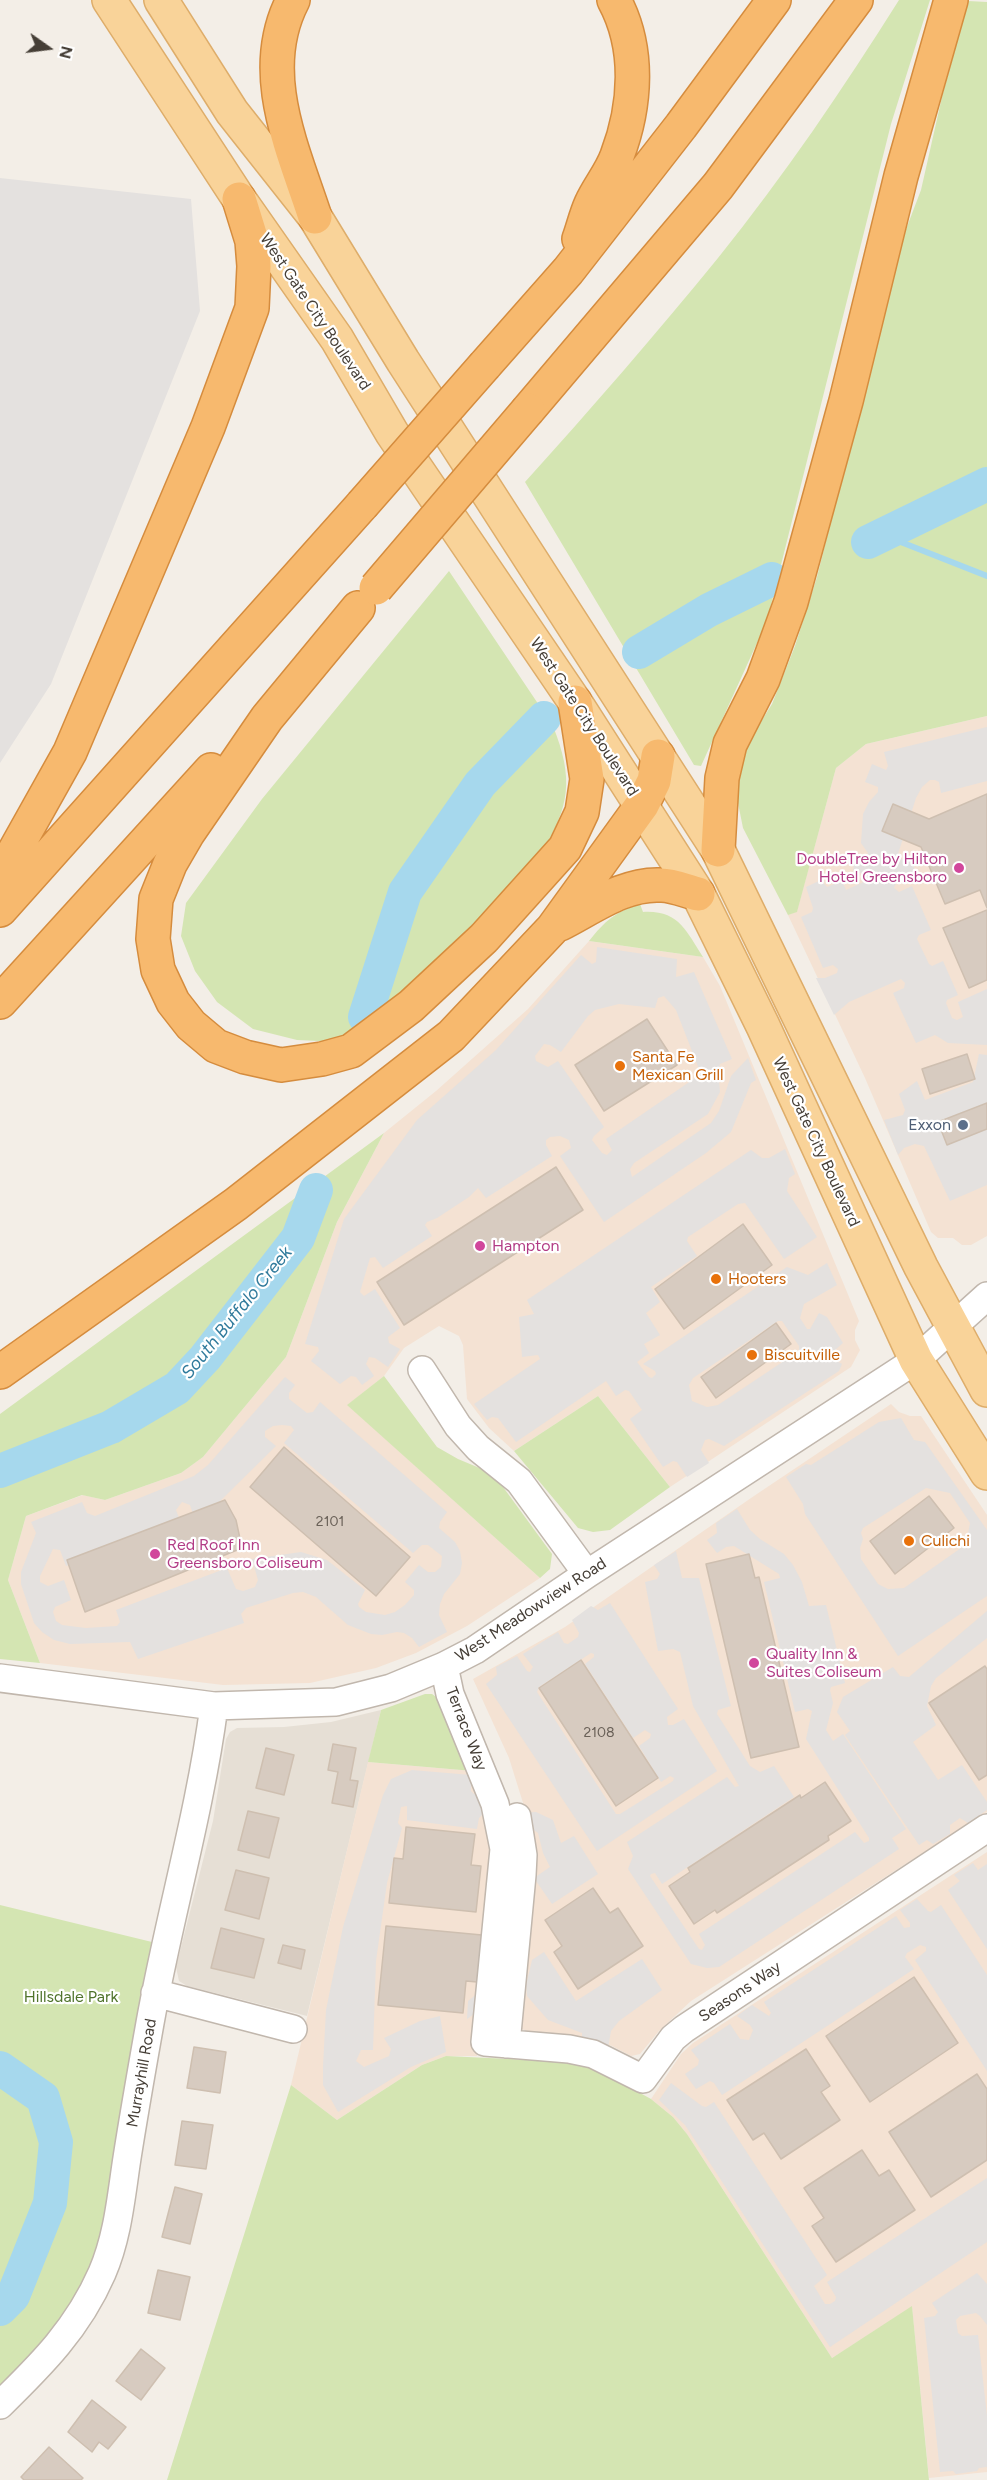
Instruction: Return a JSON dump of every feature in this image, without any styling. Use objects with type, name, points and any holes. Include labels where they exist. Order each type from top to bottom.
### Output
[{"type":"highway","points":[[293,0],[277,45],[277,90],[289,137],[315,217]]},
{"type":"highway","points":[[568,270],[591,203],[616,158],[628,121],[634,81],[623,17],[614,0]]},
{"type":"highway","points":[[0,910],[362,505],[568,270],[681,126],[774,0]]},
{"type":"highway","points":[[575,702],[587,779],[582,812],[565,848],[484,938],[411,1006],[351,1051],[322,1059],[281,1065],[245,1057],[216,1046],[191,1025],[173,1002],[158,970],[153,939],[156,899],[170,864],[188,833],[267,718],[718,186],[856,0]]},
{"type":"highway","points":[[718,850],[722,778],[730,744],[763,679],[791,602],[846,401],[901,176],[951,0]]},
{"type":"highway","points":[[0,877],[70,753],[208,427],[252,308],[254,266],[252,241],[239,199]]},
{"type":"highway","points":[[0,1002],[367,598]]},
{"type":"highway","points":[[0,1372],[237,1204],[439,1047],[553,928],[642,805],[654,782],[658,756]]},
{"type":"highway","points":[[553,928],[621,891],[640,885],[664,885],[698,894]]},
{"type":"main road","name":"West Gate City Boulevard","points":[[110,0],[239,199],[337,339],[392,433],[575,702],[698,894],[764,1026],[916,1360],[987,1473]]},
{"type":"main road","points":[[161,0],[232,112],[315,217],[403,361],[718,850],[921,1267],[987,1390]]},
{"type":"street","name":"West Meadowview Road","points":[[0,1678],[214,1706],[336,1702],[391,1688],[444,1666],[475,1650],[587,1574],[916,1360],[987,1296]]},
{"type":"street","points":[[422,1370],[458,1426],[478,1448],[519,1481],[587,1574]]},
{"type":"street","name":"Terrace Way","points":[[444,1666],[450,1694],[495,1804],[504,1849],[495,2043]]},
{"type":"street","name":"Murrayhill Road","points":[[0,2405],[46,2359],[69,2332],[87,2304],[112,2250],[155,1993],[195,1820],[208,1754],[214,1706]]},
{"type":"street","name":"Seasons Way","points":[[495,2043],[568,2049],[593,2054],[643,2079],[673,2038],[684,2029],[987,1828]]},
{"type":"street","points":[[155,1993],[293,2029]]},
{"type":"shaded area","points":[[0,178],[191,199],[200,311],[51,684],[0,763]]},
{"type":"shaded area","points":[[987,716],[987,1236],[971,1245],[962,1245],[953,1238],[938,1238],[931,1232],[865,1078],[788,915],[797,911],[836,768],[866,744]]},
{"type":"shaded area","points":[[987,727],[987,781],[941,793],[939,782],[935,780],[930,780],[922,787],[916,798],[898,854],[900,859],[915,861],[912,882],[897,880],[894,888],[899,892],[912,886],[931,930],[919,935],[917,939],[929,964],[932,966],[943,961],[958,995],[947,1000],[946,1003],[952,1018],[957,1020],[963,1017],[958,1002],[987,989],[987,1045],[948,1043],[935,1035],[916,1043],[893,993],[904,988],[905,983],[901,979],[849,1002],[834,1015],[816,978],[825,978],[837,973],[838,969],[833,965],[823,968],[801,917],[812,912],[813,908],[806,887],[821,880],[827,887],[842,881],[846,890],[868,880],[866,874],[853,872],[855,856],[866,857],[868,853],[861,843],[863,814],[869,802],[878,792],[878,787],[865,782],[872,764],[886,770],[888,766],[884,752]]},
{"type":"shaded area","points":[[589,941],[703,957],[720,986],[859,1321],[855,1330],[855,1340],[860,1350],[851,1367],[670,1487],[598,1396],[514,1451],[489,1428],[467,1399],[463,1345],[459,1336],[439,1326],[404,1348],[384,1376],[348,1405],[540,1578],[467,1626],[416,1653],[376,1668],[310,1683],[223,1685],[40,1663],[8,1580],[26,1516],[83,1495],[105,1500],[181,1473],[203,1457],[286,1357],[337,1222],[384,1133],[436,1091],[528,1009]]},
{"type":"shaded area","points":[[597,947],[677,959],[676,977],[694,972],[732,1059],[720,1064],[718,1070],[720,1092],[708,1114],[634,1163],[630,1169],[632,1177],[711,1123],[719,1111],[731,1076],[748,1058],[756,1080],[751,1083],[731,1132],[706,1153],[604,1222],[560,1156],[571,1148],[569,1140],[560,1136],[550,1137],[546,1140],[546,1145],[552,1156],[486,1198],[478,1188],[469,1197],[427,1222],[425,1225],[432,1236],[383,1268],[375,1257],[370,1258],[360,1292],[364,1296],[375,1289],[400,1328],[388,1337],[389,1343],[400,1349],[388,1367],[375,1358],[369,1357],[366,1364],[374,1376],[362,1385],[356,1377],[351,1376],[340,1384],[311,1361],[319,1351],[318,1347],[305,1344],[344,1219],[417,1120],[496,1050],[581,955],[592,964],[596,962]],"holes":[[[664,996],[676,1010],[701,1074],[606,1139],[612,1150],[607,1155],[602,1153],[592,1140],[604,1127],[558,1061],[548,1067],[536,1061],[535,1056],[544,1044],[561,1052],[595,1010],[619,1004],[655,1008],[658,998]]]},
{"type":"shaded area","points":[[979,1054],[987,1055],[987,1185],[950,1201],[924,1146],[915,1144],[904,1148],[898,1155],[884,1120],[903,1115],[905,1110],[899,1094],[917,1081],[925,1100],[973,1082]]},
{"type":"shaded area","points":[[785,1149],[795,1174],[789,1178],[787,1191],[817,1237],[784,1259],[745,1203],[738,1204],[688,1237],[687,1241],[697,1256],[651,1287],[660,1302],[646,1313],[660,1335],[644,1344],[649,1353],[637,1362],[652,1378],[656,1374],[655,1371],[643,1364],[787,1267],[808,1275],[827,1263],[837,1285],[804,1304],[800,1318],[807,1329],[810,1329],[819,1313],[827,1317],[843,1343],[828,1356],[842,1364],[839,1371],[724,1446],[709,1439],[705,1440],[701,1450],[709,1463],[687,1477],[677,1462],[673,1461],[663,1467],[630,1419],[642,1410],[629,1391],[625,1390],[616,1396],[606,1381],[516,1442],[498,1418],[492,1417],[487,1420],[474,1404],[540,1359],[538,1355],[522,1357],[519,1317],[534,1314],[527,1300],[751,1150],[762,1158],[769,1158]],"holes":[[[778,1321],[782,1321],[799,1346],[799,1351],[718,1405],[707,1407],[692,1401],[689,1385],[693,1378]]]},
{"type":"shaded area","points":[[285,1377],[295,1385],[289,1393],[289,1399],[307,1413],[313,1412],[320,1402],[447,1512],[439,1528],[455,1542],[460,1551],[462,1563],[460,1574],[444,1594],[440,1604],[439,1615],[447,1632],[419,1647],[412,1638],[404,1633],[371,1634],[348,1625],[316,1597],[303,1592],[246,1608],[241,1614],[244,1623],[138,1659],[130,1642],[70,1644],[54,1640],[42,1632],[34,1623],[21,1584],[21,1572],[36,1533],[31,1522],[82,1502],[87,1513],[95,1516],[194,1476],[208,1465]],"holes":[[[273,1426],[291,1426],[294,1430],[284,1443],[413,1553],[422,1545],[428,1545],[442,1556],[441,1567],[435,1572],[428,1572],[419,1565],[405,1582],[414,1590],[414,1595],[405,1605],[385,1615],[366,1612],[358,1604],[365,1590],[327,1560],[301,1552],[252,1559],[258,1580],[255,1587],[243,1591],[236,1589],[227,1568],[116,1610],[120,1622],[117,1626],[86,1628],[62,1625],[56,1621],[53,1612],[55,1607],[71,1600],[64,1580],[48,1586],[40,1582],[40,1576],[53,1549],[60,1550],[66,1566],[181,1523],[176,1510],[182,1502],[190,1505],[194,1517],[213,1508],[276,1446],[265,1437],[265,1431]]]},
{"type":"shaded area","points":[[891,1404],[899,1412],[910,1416],[921,1416],[987,1515],[987,1812],[691,2001],[659,2031],[640,2054],[631,2056],[612,2046],[587,2038],[530,2033],[522,2029],[517,2024],[531,1842],[524,1806],[509,1758],[473,1679],[565,1627]]},
{"type":"shaded area","points":[[901,1418],[914,1440],[925,1442],[987,1530],[987,1596],[898,1656],[805,1514],[803,1504],[786,1477],[806,1464],[811,1465],[879,1422]],"holes":[[[926,1488],[950,1493],[970,1523],[967,1539],[961,1548],[904,1588],[888,1589],[878,1584],[861,1559],[863,1528]]]},
{"type":"shaded area","points":[[737,1509],[750,1530],[784,1554],[793,1565],[802,1582],[809,1606],[826,1605],[845,1683],[831,1687],[833,1703],[826,1730],[833,1741],[843,1734],[906,1829],[892,1838],[899,1849],[719,1967],[707,1968],[691,1964],[628,1869],[633,1856],[627,1842],[727,1777],[735,1787],[739,1786],[693,1706],[680,1652],[673,1649],[658,1651],[645,1582],[657,1579],[660,1574],[654,1565],[676,1551],[682,1578],[699,1578],[731,1706],[718,1710],[717,1714],[750,1766],[760,1772],[774,1766],[794,1797],[662,1884],[655,1873],[651,1874],[650,1876],[699,1949],[702,1950],[705,1945],[699,1934],[855,1832],[864,1843],[869,1841],[806,1739],[812,1711],[808,1709],[795,1712],[764,1582],[780,1578],[779,1574],[734,1546],[726,1547],[717,1553],[707,1540],[717,1533],[716,1523]]},
{"type":"shaded area","points":[[610,1603],[678,1709],[667,1717],[668,1725],[684,1719],[717,1771],[597,1851],[486,1684],[497,1675],[496,1667],[517,1656],[530,1672],[533,1667],[523,1654],[558,1632],[564,1643],[568,1644],[578,1637],[579,1633],[572,1620],[591,1606],[598,1610]],"holes":[[[591,1653],[594,1657],[585,1664],[633,1738],[645,1730],[651,1734],[650,1738],[639,1746],[661,1782],[670,1776],[674,1778],[673,1781],[620,1814],[616,1814],[537,1692],[539,1687]]]},
{"type":"shaded area","points":[[987,1611],[987,1638],[936,1678],[931,1686],[927,1706],[936,1725],[913,1742],[938,1780],[962,1765],[987,1802],[987,1810],[968,1823],[960,1818],[950,1825],[950,1834],[933,1844],[927,1840],[919,1845],[845,1735],[850,1731],[837,1712],[843,1697],[893,1667],[900,1676],[909,1677]]},
{"type":"shaded area","points":[[381,1710],[307,2016],[187,1986],[179,1981],[176,1967],[213,1821],[226,1739],[230,1732],[237,1728],[284,1727],[331,1722]]},
{"type":"shaded area","points":[[368,1762],[473,1771],[491,1822],[496,1868],[477,2056],[446,2056],[422,2065],[337,2120],[291,2085]]},
{"type":"shaded area","points":[[412,1770],[471,1775],[471,1791],[479,1794],[484,1813],[479,1818],[477,1829],[407,1820],[407,1806],[401,1807],[398,1823],[402,1828],[387,1883],[376,1961],[373,2050],[361,2050],[356,2061],[364,2067],[389,2056],[391,2049],[384,2038],[420,2021],[440,2016],[446,2052],[411,2067],[338,2112],[323,2085],[323,2066],[326,2010],[343,1927],[383,1795],[391,1779]]},
{"type":"shaded area","points":[[536,1812],[553,1820],[561,1843],[574,1836],[598,1874],[552,1904],[534,1878],[550,1867],[543,1853],[538,1833],[534,1830],[527,1830],[523,1813]]},
{"type":"shaded area","points":[[987,1852],[987,2472],[929,2478],[912,2307],[832,2358],[687,2134],[673,2117],[651,2099],[681,2054],[693,2043]]},
{"type":"shaded area","points":[[973,1863],[978,1870],[987,1864],[987,1949],[948,1890],[960,1881],[954,1875]]},
{"type":"shaded area","points":[[917,1899],[931,1912],[941,1905],[987,1975],[987,2071],[915,1960],[926,1951],[926,1947],[920,1945],[907,1953],[905,1957],[914,1969],[722,2095],[710,2081],[696,2089],[685,2074],[698,2065],[699,2060],[691,2050],[730,2024],[740,2039],[749,2040],[753,2030],[737,2016],[752,2005],[769,2016],[771,2013],[764,2002],[896,1916],[904,1928],[910,1927],[910,1923],[900,1910]]},
{"type":"shaded area","points":[[544,1952],[576,2001],[642,1959],[662,1990],[619,2021],[611,2031],[608,2048],[582,2041],[582,2033],[548,2020],[527,1996],[526,1985],[532,1960]]},
{"type":"shaded area","points":[[482,1990],[481,2009],[467,2019],[468,2001]]},
{"type":"shaded area","points":[[671,2083],[702,2106],[706,2107],[714,2102],[827,2275],[814,2286],[825,2304],[835,2301],[836,2297],[827,2282],[987,2178],[987,2242],[830,2347],[685,2125],[659,2100]]},
{"type":"shaded area","points":[[977,2273],[987,2284],[987,2325],[976,2313],[960,2316],[956,2320],[958,2333],[962,2336],[978,2335],[987,2416],[987,2467],[956,2474],[953,2471],[940,2472],[924,2318],[935,2316],[938,2312],[932,2303]]},
{"type":"green space","points":[[899,0],[930,0],[891,124],[767,621],[701,766],[694,765],[525,482],[599,399],[718,258],[812,132]]},
{"type":"green space","points":[[968,1],[987,2],[987,716],[866,744],[836,768],[797,912],[788,915],[743,828],[738,803],[731,796],[736,762],[772,704],[795,646],[817,577],[900,245],[921,190],[942,97]]},
{"type":"green space","points":[[449,571],[553,726],[560,745],[566,777],[566,792],[558,821],[541,854],[426,976],[342,1042],[297,1040],[253,1029],[217,1002],[195,971],[181,936],[186,903],[262,799]]},
{"type":"green space","points":[[640,904],[643,912],[665,915],[680,924],[703,957],[589,941],[611,918]]},
{"type":"green space","points":[[384,1133],[337,1222],[286,1357],[203,1457],[181,1473],[105,1500],[82,1495],[26,1516],[8,1580],[40,1663],[0,1659],[0,1414]]},
{"type":"green space","points":[[384,1376],[437,1447],[489,1472],[503,1487],[552,1554],[550,1569],[540,1578],[347,1405]]},
{"type":"green space","points":[[598,1396],[670,1487],[610,1530],[593,1532],[578,1528],[514,1451]]},
{"type":"green space","points":[[425,1694],[432,1694],[439,1699],[473,1771],[368,1762],[381,1710]]},
{"type":"green space","name":"Hillsdale Park","points":[[0,1905],[152,1942],[102,2241],[92,2269],[74,2302],[39,2347],[0,2387]]},
{"type":"green space","points":[[446,2056],[573,2062],[598,2070],[651,2099],[673,2117],[687,2134],[832,2358],[912,2306],[929,2480],[167,2480],[291,2085],[337,2120],[422,2065]]},
{"type":"building","name":"DoubleTree by Hilton Hotel Greensboro","points":[[987,794],[987,908],[980,890],[945,904],[921,847],[882,831],[893,804],[929,819]]},
{"type":"building","name":"DoubleTree by Hilton Hotel Greensboro","points":[[987,910],[987,980],[969,988],[943,928]]},
{"type":"building","points":[[647,1019],[677,1065],[604,1111],[575,1065]]},
{"type":"building","points":[[967,1054],[975,1079],[930,1094],[922,1069]]},
{"type":"building","name":"Exxon","points":[[987,1103],[987,1129],[947,1145],[938,1122]]},
{"type":"building","name":"Hampton","points":[[556,1167],[583,1210],[404,1325],[377,1282]]},
{"type":"building","points":[[743,1224],[772,1265],[684,1329],[655,1289]]},
{"type":"building","points":[[776,1323],[791,1344],[716,1398],[701,1377]]},
{"type":"building","name":"Red Roof Inn Greensboro Coliseum","points":[[284,1447],[410,1557],[376,1596],[250,1487]]},
{"type":"building","points":[[929,1496],[954,1528],[895,1574],[870,1541]]},
{"type":"building","name":"Red Roof Inn Greensboro Coliseum","points":[[225,1500],[236,1520],[242,1548],[85,1612],[67,1560]]},
{"type":"building","name":"Quality Inn & Suites Coliseum","points":[[749,1554],[755,1578],[759,1577],[799,1747],[751,1758],[706,1564]]},
{"type":"building","points":[[581,1660],[658,1778],[616,1806],[539,1688]]},
{"type":"building","points":[[985,1666],[987,1669],[987,1775],[979,1780],[929,1703]]},
{"type":"building","points":[[333,1744],[356,1748],[350,1780],[358,1781],[353,1807],[332,1803],[338,1772],[328,1770]]},
{"type":"building","points":[[266,1748],[294,1755],[284,1795],[256,1788]]},
{"type":"building","points":[[825,1782],[851,1821],[828,1836],[829,1840],[717,1913],[715,1910],[694,1924],[669,1886],[690,1872],[688,1868],[800,1795],[801,1798]]},
{"type":"building","points":[[248,1811],[279,1818],[269,1858],[238,1850]]},
{"type":"building","points":[[406,1827],[475,1834],[471,1865],[481,1866],[476,1912],[389,1903],[394,1858],[403,1859]]},
{"type":"building","points":[[236,1870],[269,1878],[259,1919],[225,1910]]},
{"type":"building","points":[[593,1888],[610,1913],[618,1908],[643,1946],[578,1989],[554,1952],[562,1946],[545,1920]]},
{"type":"building","points":[[386,1926],[482,1935],[477,1982],[466,1981],[463,2013],[378,2005]]},
{"type":"building","points":[[221,1928],[264,1939],[254,1978],[211,1968]]},
{"type":"building","points":[[283,1945],[305,1950],[301,1969],[278,1963]]},
{"type":"building","points":[[914,1977],[958,2043],[870,2102],[826,2036]]},
{"type":"building","points":[[194,2047],[226,2052],[220,2093],[187,2088]]},
{"type":"building","points":[[806,2049],[830,2086],[821,2092],[840,2120],[781,2159],[764,2133],[753,2140],[727,2100]]},
{"type":"building","points":[[977,2074],[987,2089],[987,2160],[931,2197],[889,2132]]},
{"type":"building","points":[[182,2121],[213,2125],[206,2169],[175,2165]]},
{"type":"building","points":[[862,2150],[879,2176],[889,2170],[915,2210],[836,2262],[812,2226],[824,2218],[804,2188]]},
{"type":"building","points":[[175,2187],[202,2194],[190,2244],[162,2237]]},
{"type":"building","points":[[158,2270],[190,2277],[180,2320],[148,2313]]},
{"type":"building","points":[[141,2349],[165,2368],[141,2400],[116,2381]]},
{"type":"building","points":[[92,2400],[126,2427],[108,2449],[99,2442],[92,2452],[68,2432]]},
{"type":"building","points":[[49,2447],[83,2478],[81,2480],[24,2480],[21,2477]]},
{"type":"waterway","name":"South Buffalo Creek","points":[[868,542],[987,484]]},
{"type":"waterway","points":[[883,535],[987,576]]},
{"type":"waterway","name":"South Buffalo Creek","points":[[639,652],[709,610],[772,579]]},
{"type":"waterway","name":"South Buffalo Creek","points":[[365,1017],[405,892],[480,784],[544,718]]},
{"type":"waterway","name":"South Buffalo Creek","points":[[0,1471],[111,1427],[177,1388],[205,1358],[298,1238],[316,1190]]},
{"type":"waterway","name":"South Buffalo Creek","points":[[0,2068],[43,2098],[56,2142],[50,2203],[13,2296],[0,2309]]},
{"type":"place","name":"DoubleTree by Hilton Hotel Greensboro","points":[[959,868]]},
{"type":"place","name":"Santa Fe Mexican Grill","points":[[620,1066]]},
{"type":"place","name":"Exxon","points":[[963,1125]]},
{"type":"place","name":"Hampton","points":[[480,1246]]},
{"type":"place","name":"Hooters","points":[[716,1279]]},
{"type":"place","name":"Biscuitville","points":[[752,1355]]},
{"type":"place","name":"Culichi","points":[[909,1541]]},
{"type":"place","name":"Red Roof Inn Greensboro Coliseum","points":[[155,1554]]},
{"type":"place","name":"Quality Inn & Suites Coliseum","points":[[754,1663]]}]
